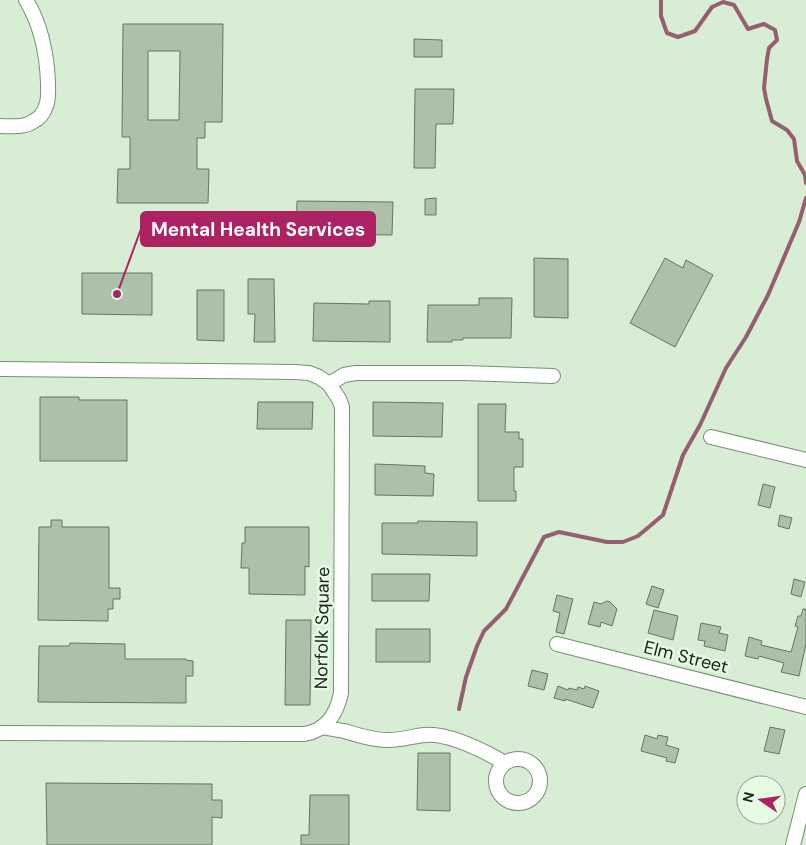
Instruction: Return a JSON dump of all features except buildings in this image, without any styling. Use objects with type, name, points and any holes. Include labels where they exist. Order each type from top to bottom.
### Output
[{"type":"street","points":[[0,126],[28,125],[43,114],[47,105],[47,70],[44,44],[37,22],[26,0]]},
{"type":"street","points":[[0,369],[302,372],[320,377],[329,384],[344,376],[356,373],[463,373],[553,376]]},
{"type":"street","name":"Norfolk Square","points":[[322,727],[336,712],[341,692],[342,408],[340,399],[329,384]]},
{"type":"street","points":[[711,437],[806,460]]},
{"type":"street","name":"Elm Street","points":[[557,644],[806,707]]},
{"type":"street","points":[[0,733],[304,734],[322,727],[370,739],[386,740],[425,735],[438,736],[478,749],[505,763]]},
{"type":"street","points":[[793,845],[806,794]]},
{"type":"waterway","points":[[661,0],[661,16],[667,33],[678,37],[695,31],[712,7],[723,2],[734,5],[748,29],[764,24],[775,30],[777,40],[769,48],[767,59],[764,88],[766,99],[772,121],[787,130],[794,139],[797,161],[805,175],[806,183]]},
{"type":"waterway","points":[[459,709],[466,677],[484,631],[506,609],[544,537],[559,532],[607,542],[623,542],[638,536],[663,515],[683,455],[700,425],[726,368],[746,337],[768,295],[799,222],[806,198]]},
{"type":"place","name":"Mental Health Services","points":[[117,294]]}]
